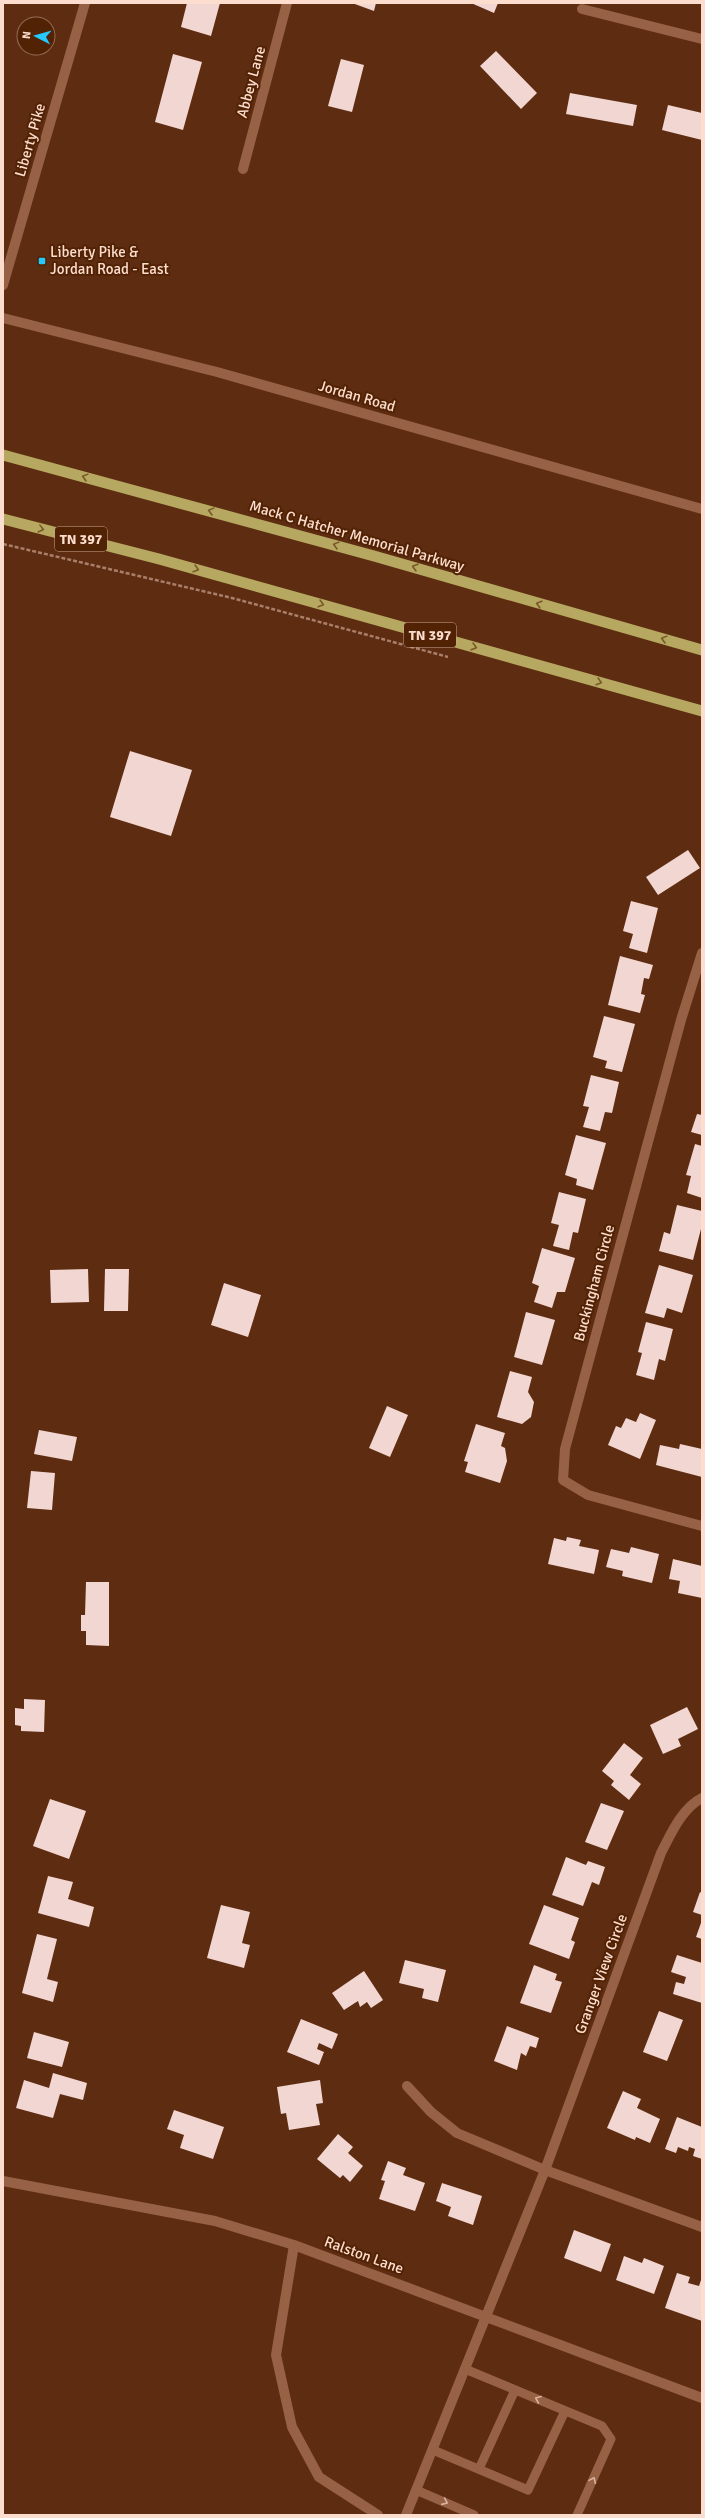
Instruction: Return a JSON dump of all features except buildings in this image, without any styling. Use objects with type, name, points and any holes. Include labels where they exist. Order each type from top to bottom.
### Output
[{"type":"highway","name":"Mack C Hatcher Memorial Parkway","points":[[3,455],[374,556],[702,650]]},
{"type":"highway","name":"TN 397","points":[[3,519],[159,559],[702,711]]},
{"type":"street","name":"Liberty Pike","points":[[3,285],[86,3]]},
{"type":"street","name":"Abbey Lane","points":[[243,169],[287,3]]},
{"type":"street","points":[[582,9],[702,39]]},
{"type":"street","name":"Jordan Road","points":[[3,318],[218,372],[702,509]]},
{"type":"street","name":"Buckingham Circle","points":[[702,953],[681,1020],[565,1448],[563,1480],[588,1495],[702,1526]]},
{"type":"street","name":"Granger View Circle","points":[[406,2515],[545,2170],[661,1853],[677,1823],[696,1800],[702,1798]]},
{"type":"street","points":[[407,2086],[430,2112],[457,2133],[545,2170],[702,2227]]},
{"type":"street","name":"Ralston Lane","points":[[3,2181],[215,2221],[294,2245],[702,2398]]},
{"type":"street","points":[[294,2245],[276,2355],[292,2427],[319,2477],[378,2515]]},
{"type":"lane","points":[[466,2369],[602,2426],[612,2439],[577,2515]]},
{"type":"lane","points":[[479,2469],[514,2390]]},
{"type":"lane","points":[[433,2450],[528,2490],[565,2411]]},
{"type":"lane","points":[[416,2490],[474,2515]]},
{"type":"path","points":[[3,544],[232,598],[454,658]]},
{"type":"place","name":"Liberty Pike & Jordan Road - East","points":[[42,261]]}]
